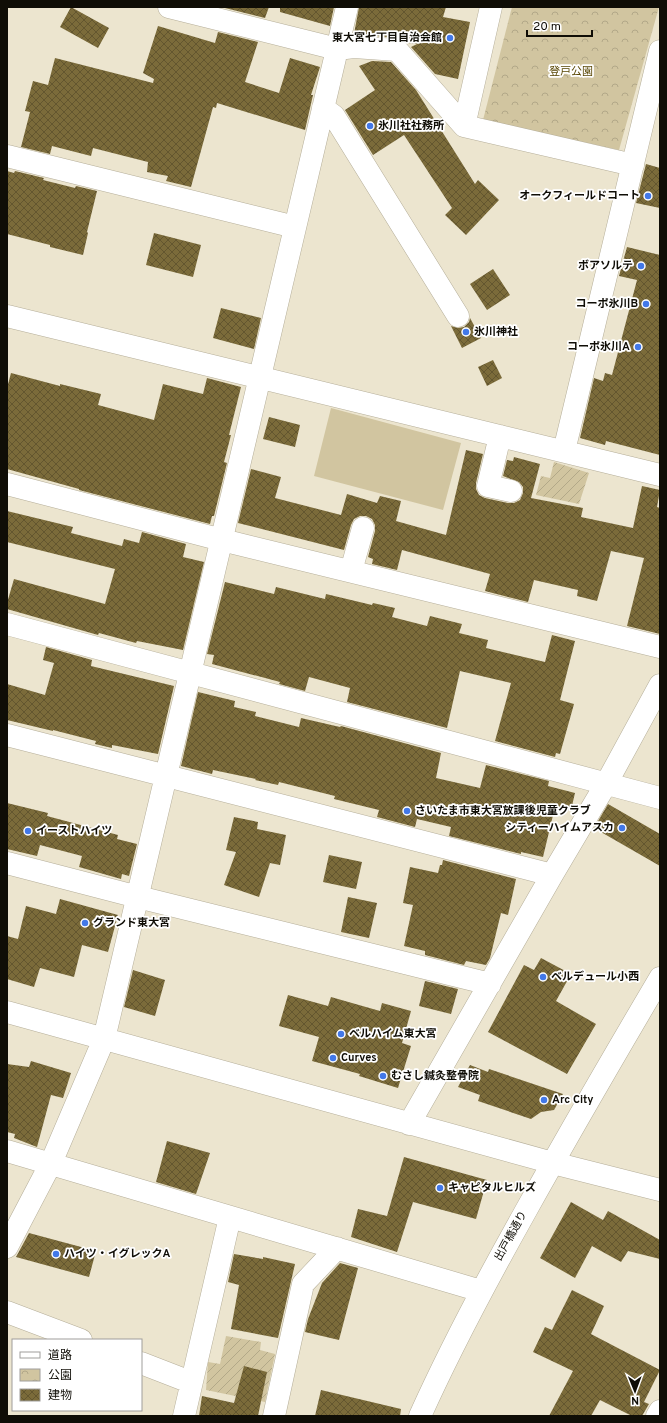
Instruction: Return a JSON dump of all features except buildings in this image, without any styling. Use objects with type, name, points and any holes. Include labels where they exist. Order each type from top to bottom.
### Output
[{"type":"street","points":[[169,7],[337,49],[354,47],[397,50],[464,126],[632,165]]},
{"type":"street","points":[[7,1247],[50,1164],[104,1039],[347,7]]},
{"type":"street","points":[[464,126],[491,7]]},
{"type":"street","points":[[564,451],[660,51]]},
{"type":"street","points":[[323,108],[334,116],[458,316]]},
{"type":"street","points":[[7,156],[295,227]]},
{"type":"street","points":[[7,316],[660,475]]},
{"type":"street","points":[[500,436],[488,486],[511,492]]},
{"type":"street","points":[[7,484],[222,540],[660,647]]},
{"type":"street","points":[[351,571],[363,528]]},
{"type":"street","points":[[7,624],[660,798]]},
{"type":"street","points":[[409,1124],[606,784],[660,685]]},
{"type":"street","points":[[7,734],[552,875]]},
{"type":"street","points":[[7,863],[490,984]]},
{"type":"street","name":"出戸橋通り","points":[[420,1416],[434,1383],[481,1291],[660,978]]},
{"type":"street","points":[[7,1012],[409,1124],[660,1190]]},
{"type":"street","points":[[7,1151],[481,1291]]},
{"type":"street","points":[[184,1416],[190,1382],[230,1216]]},
{"type":"street","points":[[274,1416],[303,1284],[337,1248]]},
{"type":"street","points":[[7,1312],[78,1339]]},
{"type":"street","points":[[142,1363],[190,1382]]},
{"type":"street","points":[[658,1416],[660,1411]]},
{"type":"green space","name":"登戸公園","points":[[512,7],[659,7],[619,150],[483,120]]},
{"type":"green space","points":[[331,408],[461,443],[443,510],[314,476]]},
{"type":"green space","points":[[554,462],[589,473],[579,504],[536,495],[541,476],[550,478]]},
{"type":"green space","points":[[226,1336],[261,1342],[260,1350],[275,1354],[265,1402],[206,1390],[208,1362],[220,1364]]},
{"type":"place","name":"東大宮七丁目自治会館","points":[[450,38]]},
{"type":"place","name":"氷川社社務所","points":[[370,126]]},
{"type":"place","name":"オークフィールドコート","points":[[648,196]]},
{"type":"place","name":"ボアソルテ","points":[[641,266]]},
{"type":"place","name":"コーポ氷川B","points":[[646,304]]},
{"type":"place","name":"氷川神社","points":[[466,332]]},
{"type":"place","name":"コーポ氷川A","points":[[638,347]]},
{"type":"place","name":"さいたま市東大宮放課後児童クラブ","points":[[407,811]]},
{"type":"place","name":"シティーハイムアスカ","points":[[622,828]]},
{"type":"place","name":"イーストハイツ","points":[[28,831]]},
{"type":"place","name":"グランド東大宮","points":[[85,923]]},
{"type":"place","name":"ベルデュール小西","points":[[543,977]]},
{"type":"place","name":"ベルハイム東大宮","points":[[341,1034]]},
{"type":"place","name":"Curves","points":[[333,1058]]},
{"type":"place","name":"むさし鍼灸整骨院","points":[[383,1076]]},
{"type":"place","name":"Arc City","points":[[544,1100]]},
{"type":"place","name":"キャピタルヒルズ","points":[[440,1188]]},
{"type":"place","name":"ハイツ・イグレックA","points":[[56,1254]]}]
